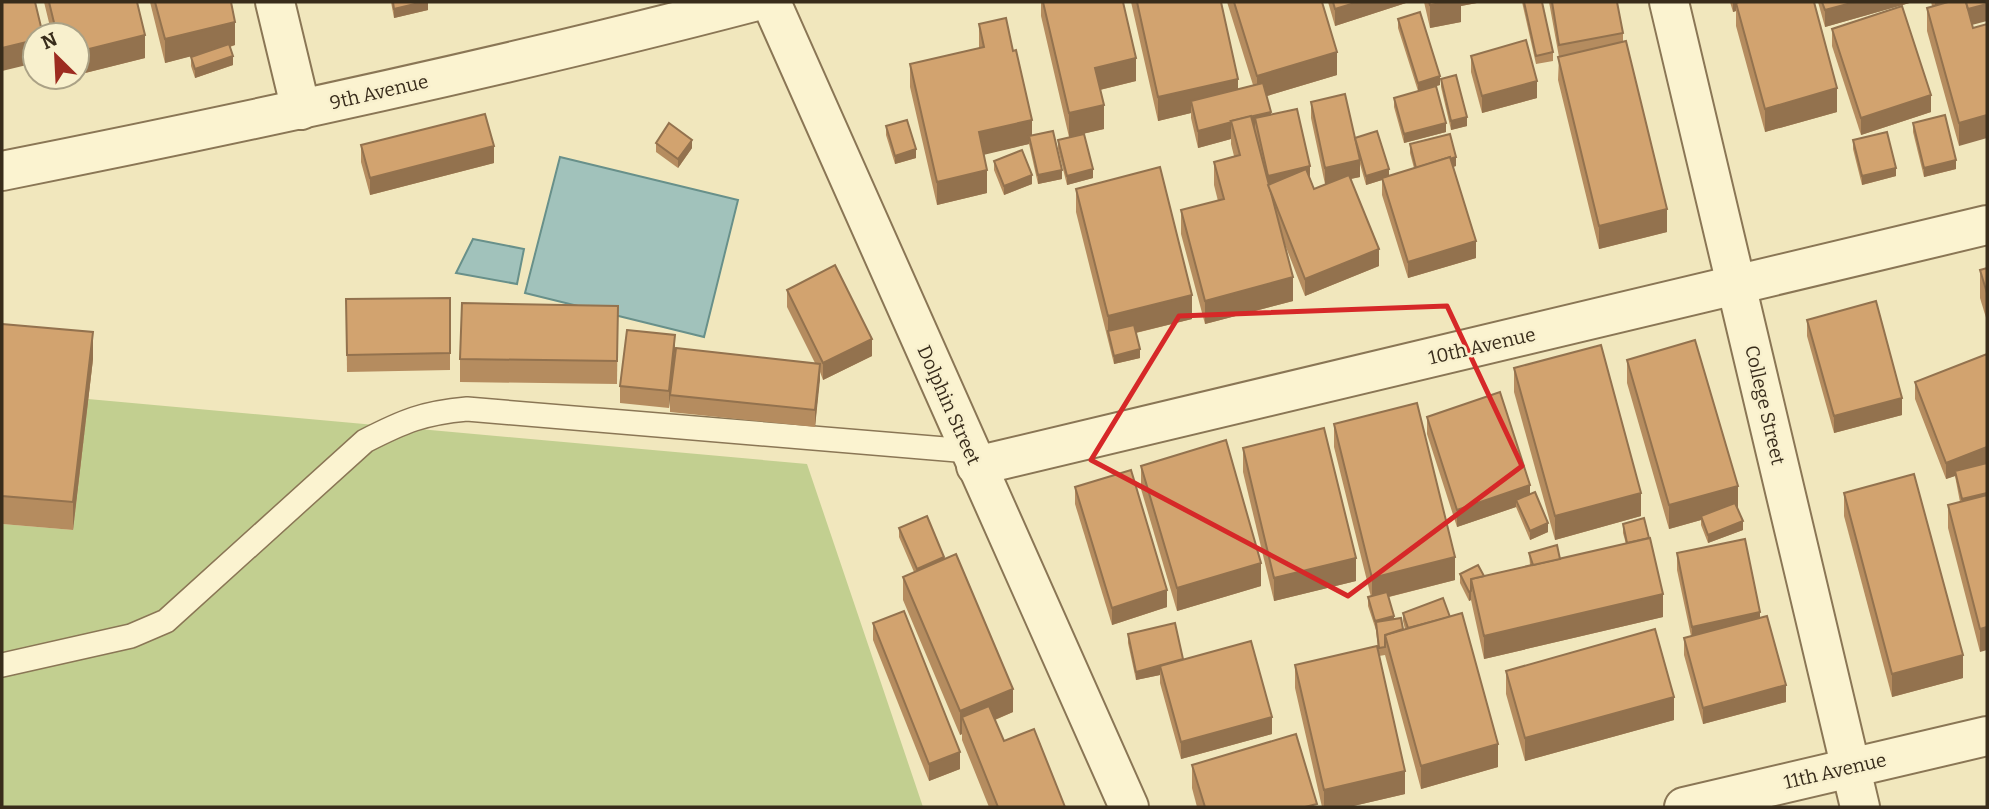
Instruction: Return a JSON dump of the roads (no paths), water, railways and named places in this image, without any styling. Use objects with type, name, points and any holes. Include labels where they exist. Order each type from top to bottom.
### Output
[{"type":"street","points":[[275,2],[301,110]]},
{"type":"street","name":"9th Avenue","points":[[2,171],[301,110],[612,39],[753,2]]},
{"type":"street","name":"Dolphin Street","points":[[771,2],[1129,807]]},
{"type":"street","name":"College Street","points":[[1669,2],[1860,807]]},
{"type":"street","name":"10th Avenue","points":[[972,458],[1736,285],[1987,225]]},
{"type":"street","name":"11th Avenue","points":[[1684,807],[1987,736]]},
{"type":"lane","points":[[2,665],[131,636],[166,621],[365,441],[403,422],[431,413],[467,409],[972,458]]},
{"type":"water","points":[[560,157],[738,200],[704,337],[525,293]]},
{"type":"water","points":[[473,239],[524,249],[517,284],[456,273]]}]
